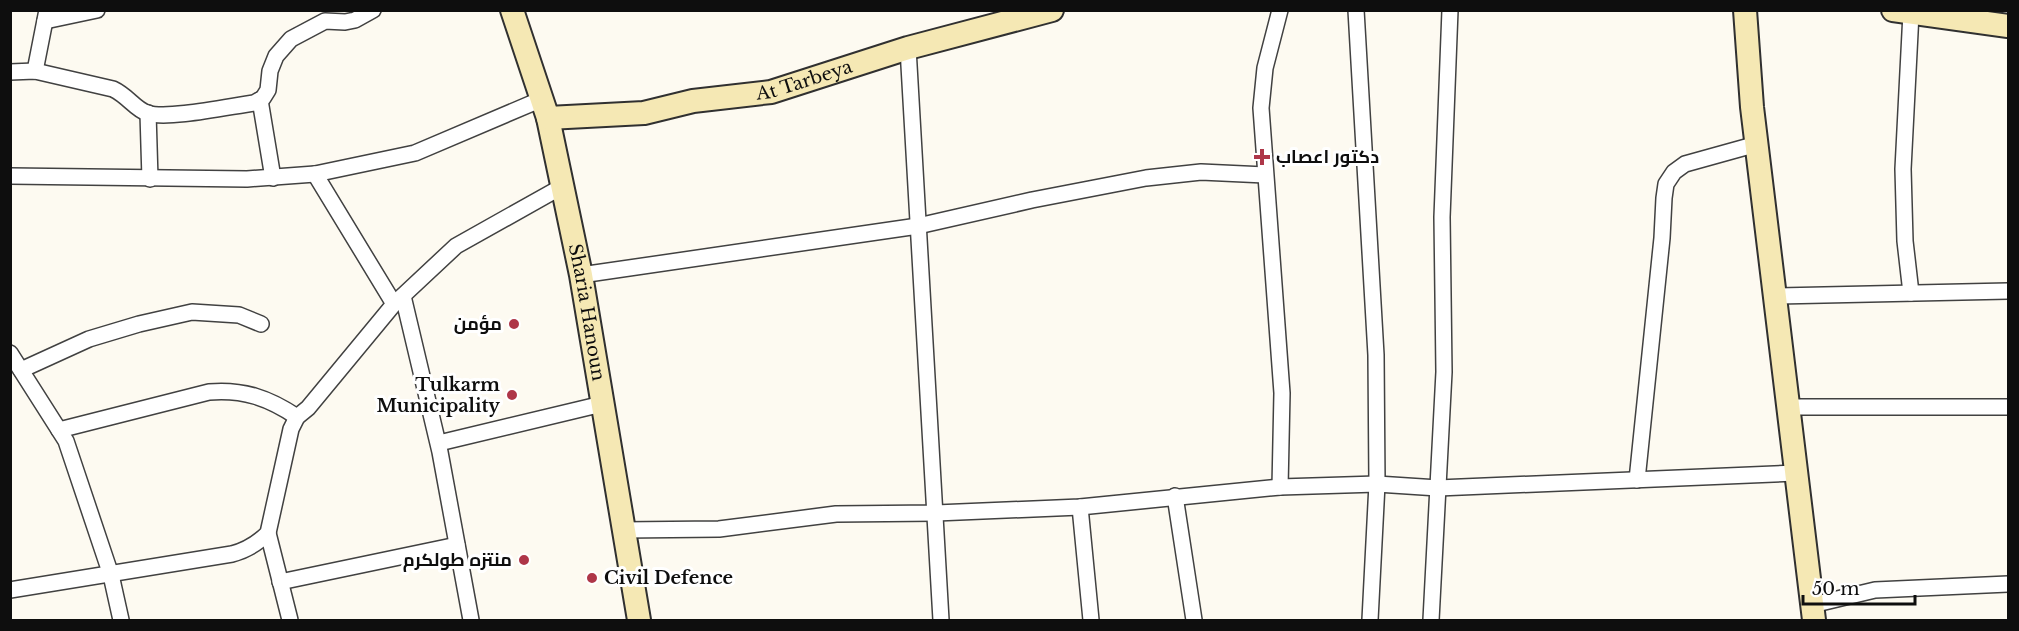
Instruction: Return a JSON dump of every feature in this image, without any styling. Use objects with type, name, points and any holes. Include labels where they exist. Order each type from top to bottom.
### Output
[{"type":"street","points":[[35,71],[46,16],[97,10]]},
{"type":"street","points":[[10,72],[35,71],[113,89],[148,113],[185,113],[254,103],[263,98],[268,90],[270,71],[276,56],[291,39],[325,21],[355,20],[373,10]]},
{"type":"street","name":"Sharia Hanoun","points":[[512,10],[545,108],[563,186],[581,275],[639,621]]},
{"type":"street","name":"At Tarbeya","points":[[545,108],[644,113],[693,101],[771,92],[1013,16],[1052,10]]},
{"type":"street","points":[[1280,10],[1265,68],[1262,128],[1282,393],[1280,487]]},
{"type":"street","points":[[1356,10],[1376,355],[1377,484],[1370,621]]},
{"type":"street","points":[[1431,621],[1444,372],[1442,217],[1450,10]]},
{"type":"street","points":[[1745,10],[1757,144],[1813,613],[1875,590],[2008,584]]},
{"type":"street","points":[[1911,293],[1905,241],[1902,12],[1939,14],[2008,26]]},
{"type":"street","points":[[908,48],[941,621]]},
{"type":"street","points":[[260,100],[273,178]]},
{"type":"street","points":[[10,177],[273,178],[315,174],[415,153],[545,108]]},
{"type":"street","points":[[148,113],[150,178]]},
{"type":"street","points":[[1637,480],[1666,184],[1674,172],[1685,164],[1757,144]]},
{"type":"street","points":[[581,275],[918,226],[1032,200],[1146,178],[1201,172],[1265,175]]},
{"type":"street","points":[[315,174],[398,300],[439,443],[471,621]]},
{"type":"street","points":[[290,621],[268,533],[288,439],[297,417],[308,408],[398,300],[456,246],[563,186]]},
{"type":"street","points":[[1775,296],[2008,291]]},
{"type":"street","points":[[21,370],[89,339],[139,324],[192,312],[239,315],[261,324]]},
{"type":"street","points":[[10,353],[66,441],[111,575],[121,621]]},
{"type":"street","points":[[59,430],[223,391],[250,393],[297,417]]},
{"type":"street","points":[[439,443],[602,404]]},
{"type":"street","points":[[1788,407],[2008,407]]},
{"type":"street","points":[[623,530],[719,529],[836,514],[936,513],[1080,507],[1280,487],[1377,484],[1438,488],[1796,473]]},
{"type":"street","points":[[1175,496],[1194,621]]},
{"type":"street","points":[[1080,507],[1091,621]]},
{"type":"street","points":[[10,590],[241,552],[260,542],[268,533]]},
{"type":"street","points":[[280,582],[457,545]]},
{"type":"place","name":"دكتور اعصاب","points":[[1262,157]]},
{"type":"place","name":"مؤمن","points":[[514,324]]},
{"type":"place","name":"Tulkarm Municipality","points":[[512,395]]},
{"type":"place","name":"منتزه طولكرم","points":[[524,560]]},
{"type":"place","name":"Civil Defence","points":[[592,578]]}]
